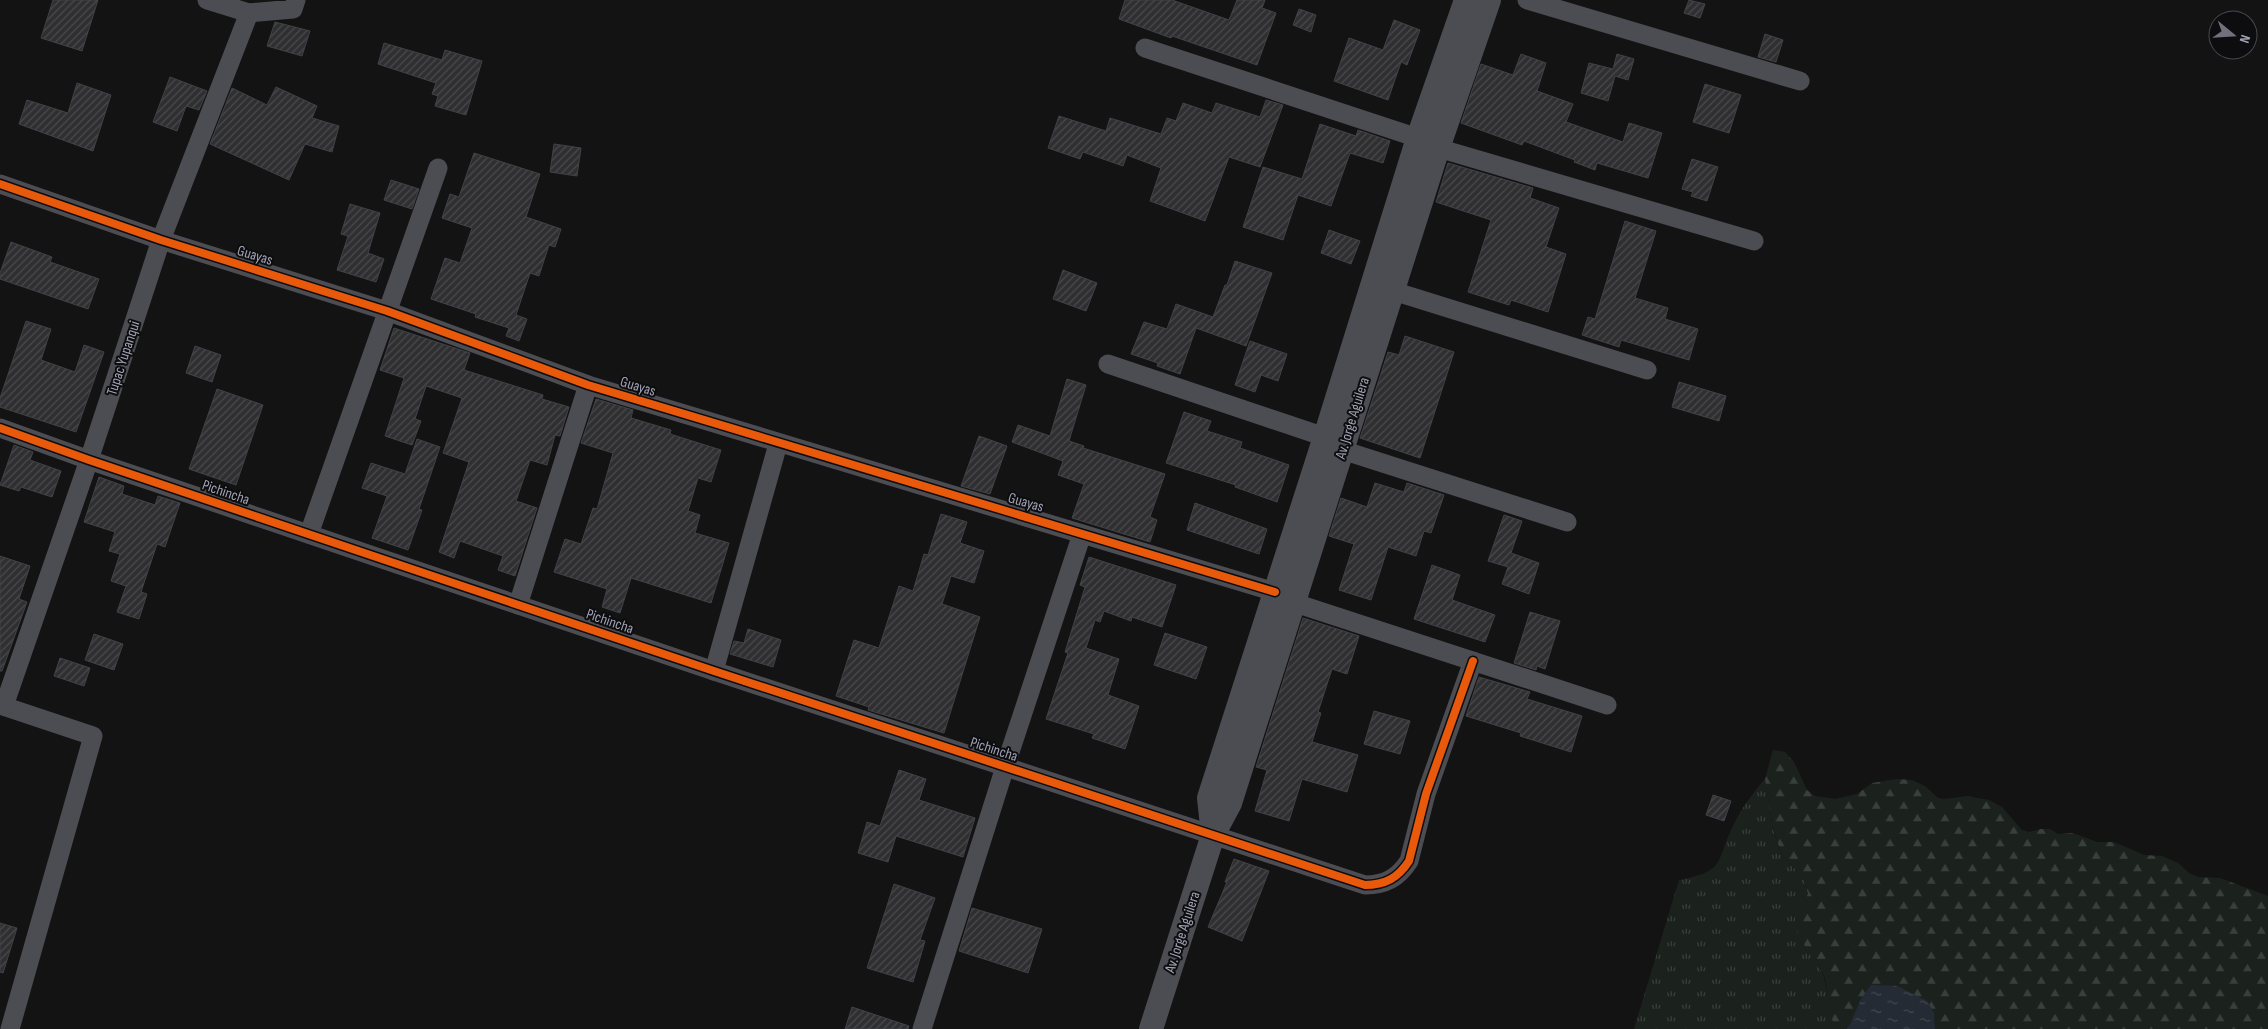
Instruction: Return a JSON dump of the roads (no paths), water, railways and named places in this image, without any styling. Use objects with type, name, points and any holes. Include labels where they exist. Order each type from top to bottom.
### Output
[{"type":"street","points":[[207,0],[249,13],[295,5]]},
{"type":"street","name":"Av. Jorge Aguilera","points":[[1334,444],[1392,291],[1428,143],[1466,0]]},
{"type":"street","name":"Av. Jorge Aguilera","points":[[1151,1029],[1213,835],[1209,798],[1285,598],[1428,143],[1489,0]]},
{"type":"street","points":[[1527,0],[1800,81]]},
{"type":"street","name":"Tupac Yupanqui","points":[[2,705],[89,460],[161,240],[249,13]]},
{"type":"street","points":[[1145,48],[1428,143],[1754,241]]},
{"type":"street","points":[[309,534],[386,311],[438,168]]},
{"type":"street","name":"Guayas","points":[[0,184],[161,240],[386,311],[588,385],[778,444],[1082,534],[1285,598],[1607,705]]},
{"type":"street","points":[[1392,291],[1646,370]]},
{"type":"street","points":[[1108,364],[1334,444],[1568,522]]},
{"type":"street","points":[[518,604],[588,385]]},
{"type":"street","name":"Pichincha","points":[[0,428],[89,460],[714,671],[1365,885],[1382,884],[1397,876],[1404,869],[1412,852],[1426,794],[1473,660]]},
{"type":"street","points":[[714,671],[778,444]]},
{"type":"street","points":[[922,1029],[1005,767],[1082,534]]},
{"type":"street","points":[[2,705],[93,736],[8,1007],[10,1029]]},
{"type":"water","points":[[1871,985],[1897,986],[1927,1001],[1934,1013],[1935,1029],[1848,1029],[1861,999]]}]
